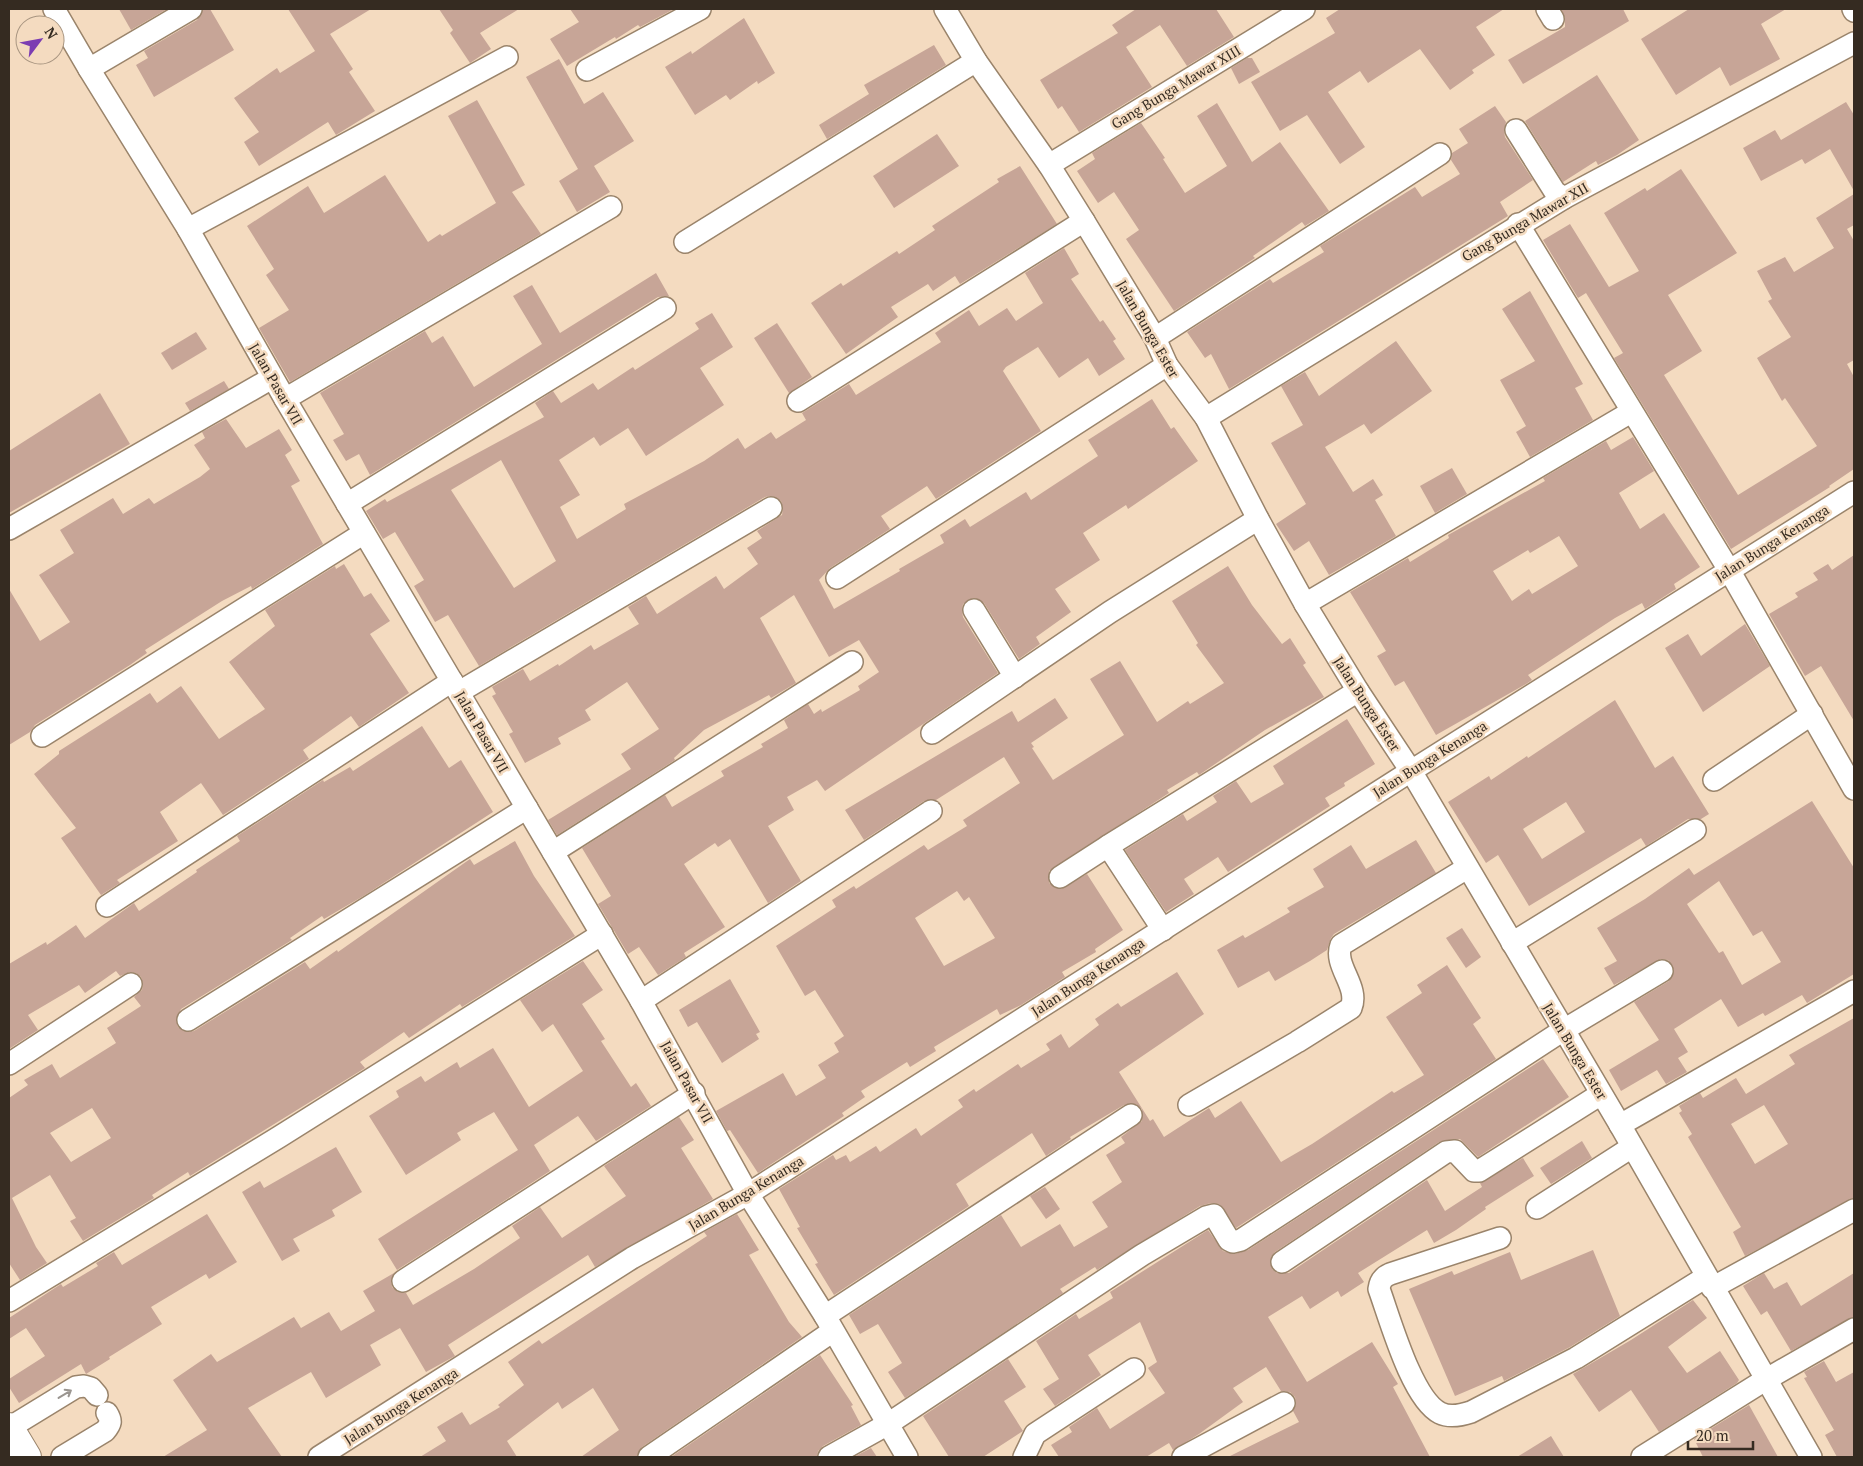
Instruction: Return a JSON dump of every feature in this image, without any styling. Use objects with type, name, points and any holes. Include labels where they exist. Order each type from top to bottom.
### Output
[{"type":"highway","points":[[9,1428],[27,1457]]},
{"type":"street","name":"Jalan Pasar VII","points":[[54,9],[188,229],[272,378],[694,1092],[748,1194],[829,1324],[907,1457]]},
{"type":"street","points":[[89,69],[191,9]]},
{"type":"street","points":[[587,70],[700,9]]},
{"type":"street","name":"Jalan Bunga Ester","points":[[944,9],[976,60],[1049,165],[1155,338],[1167,365],[1206,418],[1258,519],[1305,604],[1358,691],[1411,771],[1562,1031],[1620,1125],[1811,1457]]},
{"type":"street","name":"Gang Bunga Mawar XIII","points":[[1049,165],[1304,9]]},
{"type":"street","name":"Gang Bunga Mawar XII","points":[[1206,418],[1518,224],[1854,43]]},
{"type":"street","points":[[188,229],[507,57]]},
{"type":"street","points":[[685,242],[976,60]]},
{"type":"street","points":[[1516,130],[1556,192],[1564,198]]},
{"type":"street","points":[[1155,338],[1440,154]]},
{"type":"street","points":[[285,399],[611,207]]},
{"type":"street","points":[[798,401],[1084,221]]},
{"type":"street","points":[[1518,224],[1729,570],[1812,714],[1847,757],[1854,789]]},
{"type":"street","points":[[347,504],[665,308]]},
{"type":"street","points":[[837,578],[1167,365]]},
{"type":"street","points":[[9,529],[272,378]]},
{"type":"street","points":[[1305,604],[1631,412]]},
{"type":"street","name":"Jalan Bunga Kenanga","points":[[320,1457],[632,1258],[748,1194],[1411,771],[1854,492]]},
{"type":"street","points":[[107,906],[455,687],[771,508]]},
{"type":"street","points":[[932,733],[1110,612],[1258,519]]},
{"type":"street","points":[[42,736],[364,533]]},
{"type":"street","points":[[974,610],[1014,677]]},
{"type":"street","points":[[552,852],[852,662]]},
{"type":"street","points":[[1060,877],[1358,691]]},
{"type":"street","points":[[1714,780],[1812,714]]},
{"type":"street","points":[[188,1020],[527,808]]},
{"type":"street","points":[[641,1001],[931,811]]},
{"type":"street","points":[[1512,943],[1695,830]]},
{"type":"street","points":[[1108,846],[1162,930]]},
{"type":"street","points":[[1189,1105],[1298,1042],[1351,1008],[1354,1001],[1353,994],[1340,958],[1341,945],[1467,868]]},
{"type":"street","points":[[9,1301],[279,1137],[602,934]]},
{"type":"street","points":[[829,1457],[888,1424],[1142,1255],[1206,1217],[1214,1215],[1229,1240],[1233,1242],[1241,1240],[1562,1031],[1662,971]]},
{"type":"street","points":[[9,1064],[131,984]]},
{"type":"street","points":[[1620,1125],[1854,991]]},
{"type":"street","points":[[403,1281],[694,1092]]},
{"type":"street","points":[[1282,1262],[1446,1152],[1455,1151],[1474,1171],[1479,1171],[1601,1094]]},
{"type":"street","points":[[648,1457],[829,1324],[1131,1115]]},
{"type":"street","points":[[1537,1208],[1632,1146]]},
{"type":"street","points":[[1500,1238],[1390,1274],[1384,1277],[1380,1284],[1379,1289],[1406,1363],[1422,1395],[1441,1414],[1460,1416],[1536,1380],[1709,1282],[1854,1210]]},
{"type":"street","points":[[1642,1457],[1765,1380],[1854,1329]]},
{"type":"street","points":[[1024,1457],[1035,1434],[1134,1369]]},
{"type":"street","points":[[9,1428],[76,1387],[84,1386],[91,1388],[111,1420],[110,1425],[104,1431],[62,1457]]},
{"type":"street","points":[[1183,1457],[1284,1403]]},
{"type":"building","points":[[119,9],[167,9],[131,30]]},
{"type":"building","points":[[203,9],[210,9],[234,50],[154,97],[136,65],[148,58],[144,51],[197,20]]},
{"type":"building","points":[[288,9],[371,9],[330,34],[353,69],[349,72],[375,111],[336,135],[328,122],[259,166],[244,142],[259,132],[234,98],[277,68],[280,73],[315,51]]},
{"type":"building","points":[[439,9],[519,9],[480,33],[491,49],[470,63],[450,33],[453,30]]},
{"type":"building","points":[[570,9],[674,9],[640,27],[638,25],[616,39],[615,37],[567,66],[550,39],[579,22]]},
{"type":"building","points":[[1136,9],[1216,9],[1234,37],[1187,66],[1160,25],[1126,47],[1152,87],[1079,132],[1062,106],[1058,109],[1040,80],[1118,33],[1112,25]]},
{"type":"building","points":[[1340,9],[1504,9],[1476,27],[1495,55],[1472,70],[1474,73],[1450,90],[1420,49],[1368,83],[1360,71],[1328,92],[1365,147],[1340,164],[1307,115],[1280,131],[1251,82],[1335,33],[1326,18]]},
{"type":"building","points":[[1561,9],[1623,9],[1629,21],[1523,84],[1508,60],[1565,27],[1565,18]]},
{"type":"building","points":[[1689,9],[1786,9],[1761,24],[1780,59],[1730,86],[1720,67],[1676,95],[1641,39]]},
{"type":"building","points":[[744,18],[775,73],[758,84],[757,81],[730,100],[726,95],[695,115],[665,67],[691,51],[692,54]]},
{"type":"building","points":[[934,45],[946,65],[827,139],[819,125],[869,94],[864,85]]},
{"type":"building","points":[[1247,58],[1252,58],[1260,72],[1239,84],[1231,68]]},
{"type":"building","points":[[559,59],[584,104],[603,92],[634,141],[594,166],[610,192],[577,212],[559,181],[578,169],[526,77]]},
{"type":"building","points":[[1597,75],[1639,140],[1617,155],[1598,165],[1596,161],[1563,182],[1525,121]]},
{"type":"building","points":[[477,100],[525,185],[512,192],[541,234],[290,382],[259,328],[289,310],[266,275],[274,269],[247,226],[308,186],[324,213],[385,175],[428,242],[440,234],[442,236],[496,203],[448,116]]},
{"type":"building","points":[[1846,102],[1854,115],[1854,191],[1830,149],[1805,164],[1802,159],[1761,181],[1743,148],[1775,130],[1781,140]]},
{"type":"building","points":[[1217,103],[1252,162],[1280,142],[1329,211],[1305,226],[1302,222],[1253,256],[1255,258],[1174,311],[1126,239],[1139,230],[1114,192],[1098,203],[1077,171],[1095,159],[1092,153],[1141,123],[1165,158],[1163,159],[1185,193],[1227,166],[1197,116]]},
{"type":"building","points":[[1495,106],[1506,122],[1505,137],[1533,180],[1500,202],[1508,216],[1229,389],[1211,354],[1205,358],[1187,332],[1270,279],[1273,283],[1324,252],[1320,246],[1415,187],[1422,197],[1460,174],[1451,160],[1452,153],[1468,143],[1459,129]]},
{"type":"building","points":[[937,134],[959,166],[894,208],[873,176]]},
{"type":"building","points":[[1020,166],[1057,224],[960,284],[955,276],[933,291],[928,284],[891,307],[898,317],[846,354],[811,303],[841,283],[843,286],[897,251],[899,254],[935,230],[932,226],[999,182],[997,179]]},
{"type":"building","points":[[1681,169],[1737,253],[1668,295],[1702,351],[1664,375],[1738,495],[1817,446],[1785,398],[1782,401],[1757,358],[1791,337],[1768,301],[1772,299],[1757,271],[1785,257],[1794,272],[1834,248],[1816,218],[1854,194],[1854,225],[1847,229],[1854,241],[1854,360],[1847,364],[1854,377],[1854,469],[1830,487],[1731,549],[1614,358],[1623,353],[1586,293],[1578,298],[1543,240],[1570,224],[1609,287],[1639,271],[1604,213],[1645,188],[1647,191]]},
{"type":"building","points":[[1064,248],[1079,274],[1071,279],[1100,322],[1103,320],[1116,339],[1113,341],[1125,359],[1099,376],[1088,358],[1059,378],[1038,347],[1006,367],[1003,371],[1041,431],[936,499],[927,486],[881,516],[890,529],[830,568],[819,580],[834,609],[944,543],[940,535],[965,519],[970,527],[1026,492],[1031,500],[1098,456],[1088,440],[1152,399],[1171,429],[1174,427],[1198,461],[1128,509],[1126,505],[1083,533],[1100,560],[1055,589],[1071,612],[1036,637],[1040,644],[1019,659],[984,603],[974,598],[963,604],[963,617],[998,673],[825,791],[817,780],[787,797],[794,810],[768,826],[801,881],[768,903],[730,839],[718,847],[715,843],[684,864],[725,927],[684,953],[686,957],[658,975],[639,947],[628,954],[598,904],[611,896],[582,848],[665,795],[672,807],[724,776],[721,771],[763,747],[761,744],[788,728],[784,720],[808,704],[814,714],[821,709],[822,712],[860,690],[858,686],[879,672],[859,640],[829,657],[794,595],[760,618],[796,683],[771,698],[769,695],[704,730],[674,758],[675,760],[557,835],[548,820],[631,769],[621,754],[659,729],[627,682],[585,710],[591,720],[558,738],[561,744],[525,763],[509,734],[513,732],[492,696],[496,694],[492,687],[523,669],[530,681],[558,664],[559,666],[591,645],[594,650],[639,624],[628,607],[646,596],[657,614],[716,576],[724,589],[758,564],[747,548],[762,538],[757,531],[782,515],[781,501],[771,496],[765,497],[479,666],[448,615],[435,622],[414,586],[424,580],[395,532],[383,539],[366,511],[385,499],[387,502],[544,417],[535,403],[553,391],[561,403],[593,383],[598,390],[633,367],[635,370],[699,329],[695,323],[712,313],[733,347],[700,368],[724,405],[646,456],[628,428],[600,446],[594,437],[559,460],[580,495],[560,507],[577,539],[626,509],[624,504],[704,461],[738,438],[745,449],[771,432],[776,439],[806,420],[802,413],[849,384],[856,395],[941,342],[935,333],[969,310],[979,326],[1007,308],[1016,321],[1043,303],[1025,273]],"holes":[[[501,460],[556,561],[514,588],[451,490]]]},
{"type":"building","points":[[656,273],[669,296],[658,297],[370,475],[359,454],[346,461],[333,440],[344,434],[320,393],[425,331],[432,343],[443,336],[474,387],[542,344],[513,296],[532,285],[560,333]]},
{"type":"building","points":[[1530,291],[1583,384],[1575,388],[1593,420],[1530,457],[1516,432],[1526,426],[1500,380],[1535,361],[1502,309]]},
{"type":"building","points":[[777,323],[812,377],[789,393],[754,338]]},
{"type":"building","points":[[196,332],[207,349],[172,370],[161,353]]},
{"type":"building","points":[[1396,341],[1432,391],[1371,434],[1364,424],[1325,447],[1353,492],[1373,479],[1383,495],[1375,500],[1396,536],[1329,575],[1309,541],[1294,551],[1276,524],[1306,504],[1271,443],[1303,425],[1281,386],[1305,372],[1319,396]]},
{"type":"building","points":[[224,381],[229,389],[190,411],[185,403]]},
{"type":"building","points":[[100,393],[130,444],[9,513],[9,451]]},
{"type":"building","points":[[226,419],[246,448],[279,429],[292,450],[285,455],[300,481],[291,486],[323,544],[252,589],[251,586],[222,601],[145,650],[147,653],[130,665],[35,725],[30,732],[9,745],[9,589],[40,641],[70,622],[39,575],[74,553],[60,530],[113,498],[123,514],[149,498],[154,504],[200,477],[210,469],[194,445],[205,438],[202,432]]},
{"type":"building","points":[[1633,437],[1654,471],[1619,493],[1640,529],[1664,513],[1700,567],[1674,584],[1676,589],[1645,609],[1642,603],[1615,618],[1528,675],[1532,680],[1526,684],[1436,735],[1404,681],[1395,686],[1377,656],[1386,651],[1350,592],[1408,558],[1410,562],[1449,538],[1448,535],[1545,481],[1543,478],[1606,441],[1611,450]],"holes":[[[1559,536],[1578,566],[1532,594],[1529,589],[1512,601],[1493,571],[1528,550],[1530,553]]]},
{"type":"building","points":[[1452,468],[1467,494],[1435,513],[1420,486]]},
{"type":"building","points":[[1854,555],[1854,721],[1821,666],[1805,676],[1769,614],[1798,597],[1795,593],[1818,580],[1813,573],[1828,564],[1832,570]]},
{"type":"building","points":[[344,564],[364,597],[371,593],[390,621],[370,634],[409,693],[359,727],[351,716],[303,750],[309,759],[223,815],[201,783],[160,812],[178,841],[117,880],[120,883],[101,895],[61,838],[76,828],[34,774],[59,754],[59,751],[150,693],[157,703],[181,686],[219,739],[265,709],[229,662],[275,626],[265,610],[335,566],[336,569]]},
{"type":"building","points":[[1228,566],[1252,605],[1282,644],[1290,638],[1306,663],[1303,665],[1324,697],[1265,730],[1199,775],[1197,772],[1167,790],[1169,793],[1049,871],[1049,883],[1060,889],[1087,874],[1123,930],[1095,949],[1096,952],[1062,972],[1065,977],[1021,1005],[1000,1015],[997,1009],[934,1047],[936,1051],[910,1067],[907,1062],[861,1091],[865,1097],[842,1113],[844,1116],[758,1173],[730,1130],[727,1131],[716,1111],[783,1073],[796,1096],[826,1078],[818,1065],[839,1052],[834,1043],[844,1036],[815,990],[805,996],[776,946],[836,907],[832,900],[854,886],[856,889],[924,845],[928,850],[967,826],[963,820],[1020,783],[1004,757],[936,800],[924,801],[864,840],[845,810],[1012,711],[1018,722],[1055,698],[1068,718],[1031,743],[1034,747],[1032,748],[1053,780],[1124,735],[1090,679],[1120,661],[1157,722],[1188,701],[1190,704],[1224,683],[1196,645],[1198,643],[1172,601]],"holes":[[[957,891],[964,901],[969,897],[995,938],[944,966],[915,918]]]},
{"type":"building","points":[[1745,624],[1770,666],[1703,712],[1665,648],[1688,634],[1701,656]]},
{"type":"building","points":[[1615,700],[1655,768],[1673,756],[1709,814],[1701,819],[1688,819],[1646,846],[1641,838],[1529,906],[1498,855],[1486,863],[1448,802],[1489,776],[1491,780],[1527,756],[1528,758]],"holes":[[[1566,802],[1585,832],[1542,859],[1523,829]]]},
{"type":"building","points":[[1347,719],[1375,764],[1344,783],[1345,786],[1325,798],[1330,806],[1228,872],[1218,857],[1184,879],[1194,894],[1166,912],[1125,850],[1183,814],[1187,821],[1217,802],[1213,796],[1236,781],[1251,803],[1284,784],[1273,766]]},
{"type":"building","points":[[422,726],[449,768],[461,760],[493,812],[365,895],[324,919],[322,916],[290,938],[292,940],[181,1009],[176,1020],[178,1027],[188,1032],[194,1031],[305,962],[310,969],[337,950],[338,952],[470,859],[474,865],[515,841],[534,876],[575,936],[462,1007],[460,1004],[409,1038],[404,1032],[360,1062],[365,1068],[190,1176],[188,1172],[152,1195],[154,1198],[83,1241],[70,1221],[76,1218],[50,1175],[12,1198],[36,1247],[47,1263],[20,1280],[9,1263],[9,1098],[28,1085],[24,1080],[52,1064],[60,1078],[116,1043],[107,1028],[141,1006],[134,997],[142,990],[143,984],[141,977],[136,973],[130,972],[120,976],[116,971],[85,993],[79,985],[28,1015],[38,1030],[9,1049],[9,964],[46,942],[47,945],[76,925],[85,938],[134,903],[139,911],[240,841],[237,836],[323,780],[324,782],[350,767],[353,771]],"holes":[[[92,1108],[111,1138],[71,1162],[50,1133]]]},
{"type":"building","points":[[1812,801],[1854,868],[1854,974],[1807,1003],[1802,995],[1765,1016],[1763,1013],[1738,1027],[1721,999],[1674,1029],[1688,1052],[1678,1058],[1687,1072],[1666,1084],[1657,1070],[1621,1091],[1609,1070],[1659,1040],[1634,1002],[1669,981],[1674,970],[1668,960],[1661,959],[1614,985],[1604,968],[1617,961],[1597,928],[1645,899],[1689,868],[1694,875]],"holes":[[[1719,881],[1753,936],[1762,931],[1781,962],[1742,985],[1723,951],[1719,953],[1687,904]]]},
{"type":"building","points":[[1416,840],[1436,873],[1334,934],[1327,950],[1310,961],[1275,981],[1269,971],[1238,988],[1217,950],[1243,935],[1245,938],[1290,912],[1287,908],[1324,887],[1313,869],[1351,845],[1366,869]]},
{"type":"building","points":[[1462,928],[1481,957],[1466,968],[1446,938]]},
{"type":"building","points":[[583,961],[603,990],[582,1004],[605,1039],[601,1041],[631,1087],[636,1083],[651,1106],[596,1141],[578,1116],[534,1145],[550,1171],[397,1270],[378,1239],[518,1150],[494,1112],[457,1133],[461,1140],[406,1175],[369,1116],[399,1097],[396,1091],[421,1076],[425,1082],[457,1062],[460,1068],[493,1048],[529,1107],[583,1071],[553,1024],[542,1032],[520,1000]]},
{"type":"building","points":[[1447,965],[1481,1018],[1473,1024],[1496,1059],[1236,1228],[1219,1204],[1211,1203],[1200,1206],[1097,1270],[1095,1267],[1060,1289],[1063,1293],[905,1398],[888,1372],[902,1363],[878,1324],[860,1334],[849,1315],[1001,1215],[1021,1247],[1060,1224],[1074,1247],[1108,1227],[1092,1202],[1122,1182],[1106,1155],[1125,1143],[1121,1137],[1142,1121],[1142,1109],[1136,1104],[1124,1105],[1070,1137],[1071,1139],[1046,1156],[1032,1133],[956,1184],[969,1206],[834,1295],[815,1264],[818,1263],[797,1228],[800,1227],[779,1189],[833,1155],[836,1160],[846,1155],[850,1162],[876,1146],[880,1152],[916,1128],[921,1136],[963,1107],[958,1100],[974,1089],[976,1092],[1018,1064],[1021,1068],[1050,1050],[1046,1044],[1061,1034],[1069,1048],[1099,1025],[1095,1019],[1118,1003],[1121,1007],[1177,972],[1204,1014],[1119,1072],[1150,1121],[1153,1119],[1164,1137],[1209,1108],[1215,1118],[1241,1101],[1281,1162],[1312,1144],[1392,1091],[1394,1093],[1424,1075],[1386,1017],[1422,993],[1417,985]]},
{"type":"building","points":[[730,979],[760,1032],[756,1034],[759,1039],[722,1063],[697,1022],[688,1027],[679,1010]]},
{"type":"building","points":[[1854,1018],[1854,1198],[1745,1256],[1733,1232],[1741,1227],[1688,1137],[1692,1134],[1679,1113],[1682,1111],[1679,1106],[1700,1093],[1703,1098],[1736,1078],[1746,1094],[1795,1064],[1789,1055]],"holes":[[[1764,1105],[1788,1144],[1755,1164],[1731,1124]]]},
{"type":"building","points":[[1543,1059],[1569,1097],[1478,1157],[1460,1139],[1439,1142],[1275,1252],[1271,1257],[1272,1269],[1277,1273],[1289,1273],[1427,1180],[1445,1211],[1482,1187],[1480,1183],[1523,1158],[1534,1176],[1485,1207],[1486,1209],[1456,1230],[1434,1243],[1427,1230],[1358,1273],[1364,1282],[1341,1297],[1338,1291],[1310,1309],[1302,1296],[1268,1317],[1307,1382],[1372,1342],[1398,1384],[1393,1387],[1430,1457],[1228,1457],[1299,1422],[1293,1411],[1296,1404],[1295,1397],[1290,1392],[1281,1391],[1266,1367],[1233,1388],[1243,1402],[1199,1434],[1173,1450],[1169,1443],[1146,1457],[1059,1457],[1051,1445],[1072,1432],[1069,1427],[1097,1408],[1110,1429],[1165,1393],[1148,1368],[1157,1362],[1140,1322],[1088,1355],[1101,1375],[1055,1406],[1043,1389],[1059,1379],[1036,1341],[1076,1314],[1079,1319],[1113,1298],[1110,1292],[1208,1230],[1223,1251],[1235,1254],[1248,1250]]},
{"type":"building","points":[[679,1117],[694,1140],[681,1148],[713,1199],[595,1267],[588,1255],[448,1345],[455,1356],[426,1372],[400,1328],[370,1345],[381,1365],[326,1398],[311,1372],[248,1408],[282,1457],[163,1457],[207,1430],[173,1380],[211,1354],[217,1362],[294,1317],[301,1328],[329,1312],[341,1331],[375,1311],[363,1291],[394,1273],[391,1281],[392,1287],[398,1292],[406,1293],[413,1305],[474,1269],[520,1238],[512,1226],[540,1207],[562,1238],[626,1196],[604,1166]]},
{"type":"building","points":[[1582,1141],[1592,1158],[1551,1184],[1540,1168]]},
{"type":"building","points":[[336,1147],[362,1192],[332,1210],[335,1216],[293,1239],[300,1251],[282,1261],[242,1192],[260,1181],[264,1188]]},
{"type":"building","points":[[1045,1187],[1060,1209],[1046,1219],[1030,1196]]},
{"type":"building","points":[[207,1214],[237,1262],[209,1279],[206,1274],[151,1307],[162,1324],[109,1357],[110,1359],[86,1374],[81,1364],[19,1403],[9,1387],[9,1379],[45,1356],[26,1328],[9,1339],[9,1318],[61,1284],[63,1287],[98,1266],[96,1263],[114,1252],[122,1265]]},
{"type":"building","points":[[737,1214],[759,1250],[749,1255],[789,1322],[802,1337],[642,1447],[637,1457],[581,1457],[619,1430],[593,1388],[562,1409],[558,1402],[507,1441],[517,1457],[420,1457],[446,1441],[437,1427],[462,1412],[470,1425],[500,1407],[498,1405],[524,1385],[508,1362],[539,1340],[542,1344],[707,1236],[704,1232]]},
{"type":"building","points":[[1593,1250],[1620,1316],[1570,1347],[1504,1381],[1502,1376],[1455,1396],[1409,1289],[1452,1271],[1454,1275],[1510,1252],[1521,1280]]},
{"type":"building","points":[[1764,1273],[1774,1289],[1787,1282],[1801,1306],[1854,1273],[1854,1317],[1791,1351],[1767,1311],[1761,1315],[1743,1286]]},
{"type":"building","points":[[1693,1300],[1707,1318],[1668,1347],[1687,1373],[1720,1351],[1739,1380],[1737,1383],[1659,1432],[1631,1390],[1599,1412],[1573,1374],[1631,1340]]},
{"type":"building","points":[[820,1355],[853,1405],[851,1406],[861,1425],[823,1446],[818,1451],[817,1457],[671,1457]]},
{"type":"building","points":[[1008,1359],[1026,1387],[1004,1401],[1023,1431],[983,1457],[949,1457],[923,1416]]},
{"type":"building","points":[[1824,1361],[1836,1382],[1854,1372],[1854,1457],[1837,1457],[1825,1435],[1834,1430],[1804,1378],[1807,1377],[1804,1372]]},
{"type":"building","points":[[1749,1405],[1778,1457],[1703,1457],[1694,1439]]},
{"type":"building","points":[[1551,1436],[1564,1457],[1517,1457]]},
{"type":"building","points":[[871,1448],[877,1457],[854,1457]]}]
